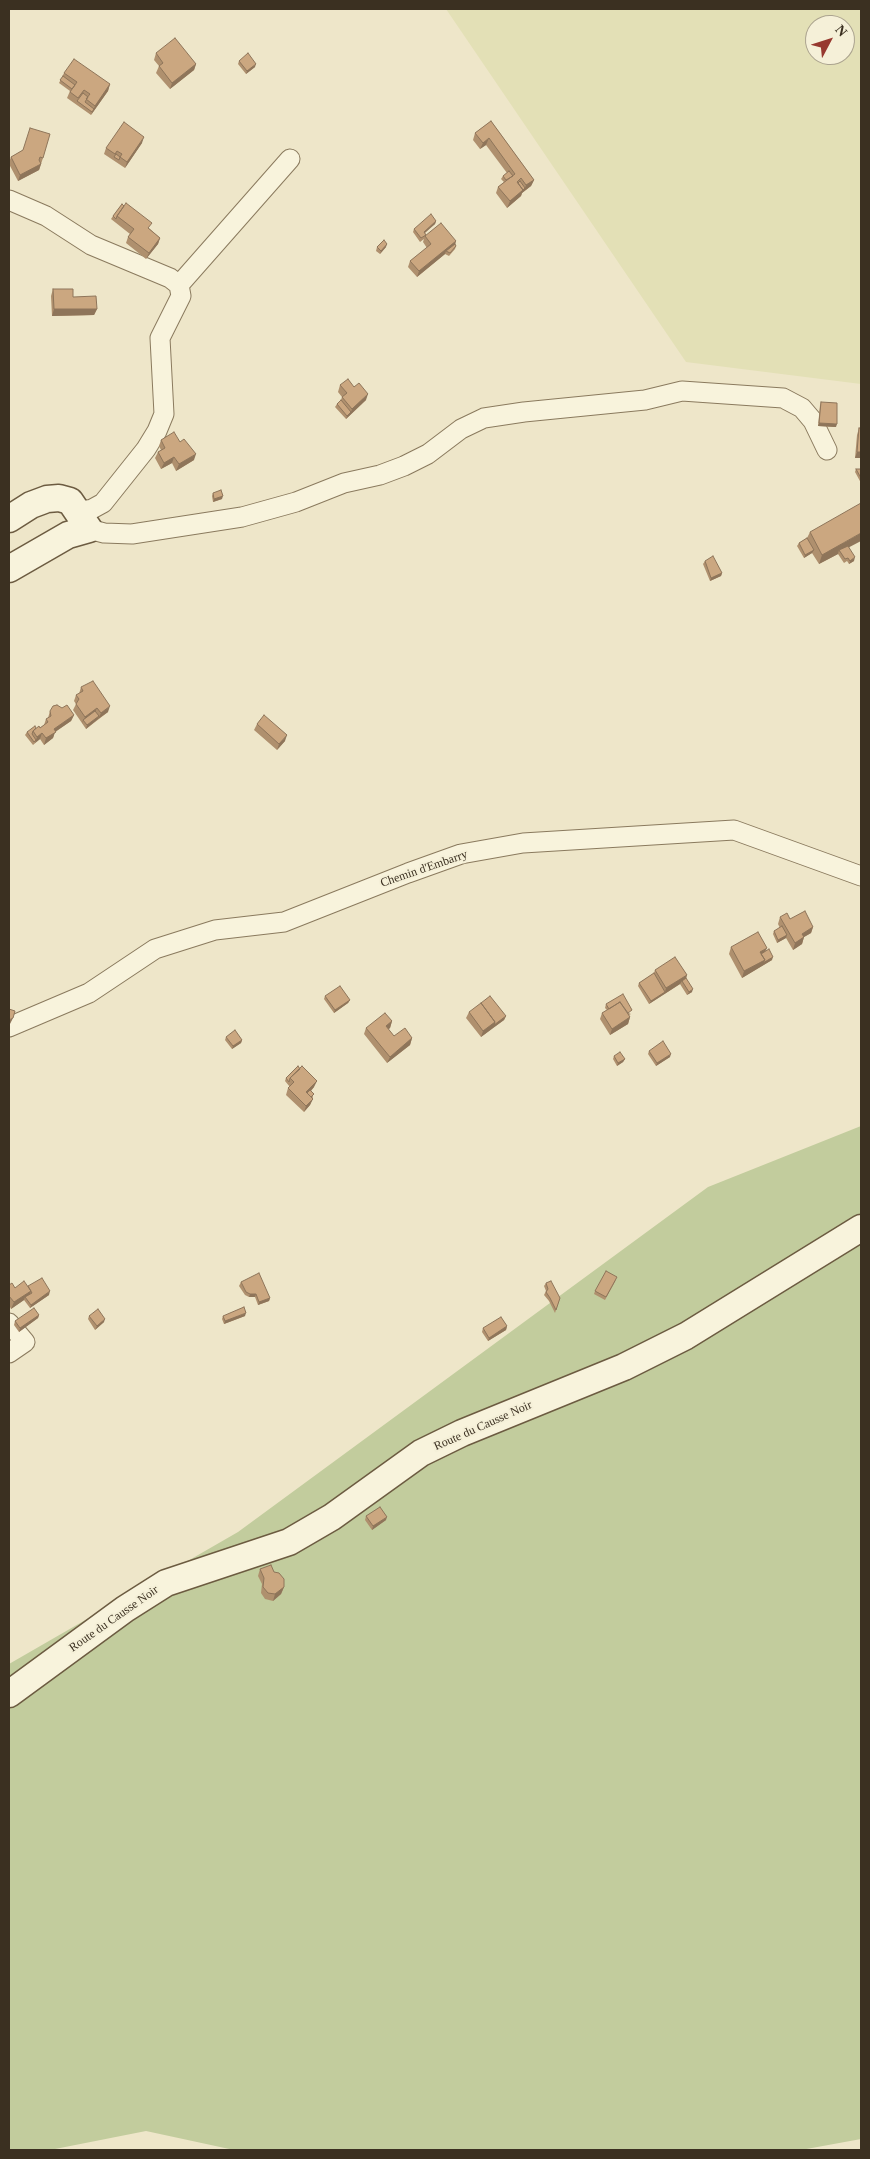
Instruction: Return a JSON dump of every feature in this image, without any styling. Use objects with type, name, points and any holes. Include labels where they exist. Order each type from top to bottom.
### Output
[{"type":"street","points":[[179,285],[290,159]]},
{"type":"street","points":[[9,200],[46,216],[92,245],[170,278],[179,285],[181,296],[160,338],[164,414],[157,431],[146,449],[103,503],[92,510],[68,535],[9,569]]},
{"type":"street","points":[[9,519],[31,505],[60,498],[70,501],[83,521],[104,533],[132,534],[242,517],[296,502],[344,484],[380,475],[404,466],[428,454],[461,429],[484,418],[524,412],[645,400],[682,391],[783,398],[802,408],[813,421],[828,450]]},
{"type":"street","name":"Chemin d'Embarry","points":[[9,1027],[89,993],[155,949],[215,930],[284,922],[461,854],[523,843],[734,830],[861,876]]},
{"type":"street","name":"Route du Causse Noir","points":[[9,1694],[125,1609],[166,1583],[289,1542],[332,1517],[421,1453],[462,1433],[624,1367],[686,1336],[861,1228]]},
{"type":"street","points":[[9,1324],[25,1342],[9,1352]]},
{"type":"shaded area","points":[[446,9],[861,9],[861,384],[686,362]]},
{"type":"green space","points":[[861,1126],[861,2139],[801,2150],[234,2150],[146,2131],[50,2150],[9,2150],[9,1664],[238,1532],[708,1187]]},
{"type":"building","points":[[175,38],[196,64],[172,83],[159,66],[163,63],[156,53]]},
{"type":"building","points":[[248,53],[256,64],[247,71],[239,61]]},
{"type":"building","points":[[74,59],[110,84],[95,106],[86,99],[90,94],[84,90],[78,98],[70,92],[77,82],[64,73]]},
{"type":"building","points":[[63,76],[75,85],[72,89],[60,80]]},
{"type":"building","points":[[83,93],[88,97],[85,102],[94,109],[92,112],[77,101]]},
{"type":"building","points":[[491,121],[534,180],[526,185],[521,178],[517,182],[523,190],[510,201],[498,187],[515,174],[489,138],[483,143],[475,133]]},
{"type":"building","points":[[124,122],[144,137],[127,162],[120,157],[122,154],[117,151],[115,154],[106,148]]},
{"type":"building","points":[[30,128],[50,134],[43,158],[40,157],[39,160],[41,164],[20,175],[11,157],[23,150]]},
{"type":"building","points":[[116,154],[120,157],[119,160],[114,157]]},
{"type":"building","points":[[509,171],[513,176],[506,180],[503,176]]},
{"type":"building","points":[[520,181],[525,188],[523,190],[518,183]]},
{"type":"building","points":[[126,203],[152,223],[148,228],[160,238],[149,253],[128,237],[134,229],[117,216]]},
{"type":"building","points":[[122,204],[124,206],[116,219],[113,216]]},
{"type":"building","points":[[431,214],[436,221],[424,232],[426,235],[421,238],[414,229]]},
{"type":"building","points":[[441,223],[456,241],[419,271],[410,261],[431,244],[425,236]]},
{"type":"building","points":[[384,240],[387,244],[381,251],[377,247]]},
{"type":"building","points":[[455,244],[456,246],[450,253],[446,251]]},
{"type":"building","points":[[53,289],[73,289],[73,297],[96,296],[97,309],[54,309]]},
{"type":"building","points":[[348,379],[354,387],[359,383],[368,394],[352,409],[342,397],[347,393],[340,385]]},
{"type":"building","points":[[341,400],[351,412],[347,416],[337,404]]},
{"type":"building","points":[[821,402],[837,403],[837,424],[819,423]]},
{"type":"building","points":[[859,428],[861,428],[861,452],[857,452]]},
{"type":"building","points":[[174,432],[180,442],[184,439],[196,454],[179,464],[174,457],[164,463],[158,452],[165,448],[161,440]]},
{"type":"building","points":[[856,469],[861,469],[861,478]]},
{"type":"building","points":[[221,490],[223,496],[214,499],[213,493]]},
{"type":"building","points":[[861,503],[861,533],[822,555],[810,532]]},
{"type":"building","points":[[807,538],[814,550],[805,555],[799,543]]},
{"type":"building","points":[[848,546],[855,557],[850,561],[848,558],[845,559],[839,550]]},
{"type":"building","points":[[713,556],[722,573],[711,578],[705,561]]},
{"type":"building","points":[[93,681],[110,706],[101,713],[97,708],[85,717],[76,704],[79,699],[76,695],[83,691],[81,687]]},
{"type":"building","points":[[57,705],[62,708],[67,705],[74,715],[54,729],[56,732],[46,738],[42,733],[37,737],[33,731],[48,722],[46,719],[51,716],[50,711],[53,706]]},
{"type":"building","points":[[95,711],[99,716],[87,725],[83,720]]},
{"type":"building","points":[[264,715],[287,735],[279,744],[257,724]]},
{"type":"building","points":[[35,726],[36,728],[32,734],[36,740],[34,742],[27,732]]},
{"type":"building","points":[[805,911],[813,927],[802,934],[804,937],[795,943],[780,917],[787,913],[790,919]]},
{"type":"building","points":[[782,926],[787,935],[778,940],[774,931]]},
{"type":"building","points":[[758,932],[767,948],[760,952],[765,960],[744,971],[731,947]]},
{"type":"building","points":[[769,949],[773,957],[763,963],[765,960],[761,954]]},
{"type":"building","points":[[675,957],[687,975],[666,988],[655,970]]},
{"type":"building","points":[[654,973],[665,992],[651,1001],[639,983]]},
{"type":"building","points":[[686,978],[693,989],[689,992],[682,981]]},
{"type":"building","points":[[340,986],[350,1000],[335,1010],[325,996]]},
{"type":"building","points":[[623,994],[632,1010],[628,1013],[620,1002],[609,1009],[606,1004]]},
{"type":"building","points":[[490,996],[506,1016],[494,1025],[495,1022],[481,1003]]},
{"type":"building","points":[[620,1002],[630,1017],[612,1029],[602,1013]]},
{"type":"building","points":[[481,1003],[495,1022],[483,1031],[469,1012]]},
{"type":"building","points":[[9,1009],[15,1011],[13,1018],[9,1020]]},
{"type":"building","points":[[385,1013],[392,1021],[386,1026],[394,1036],[405,1028],[412,1038],[390,1057],[366,1028]]},
{"type":"building","points":[[235,1030],[242,1040],[233,1046],[226,1037]]},
{"type":"building","points":[[663,1041],[671,1054],[657,1063],[649,1051]]},
{"type":"building","points":[[620,1052],[625,1059],[618,1063],[614,1056]]},
{"type":"building","points":[[298,1066],[300,1069],[290,1078],[289,1082],[286,1078]]},
{"type":"building","points":[[302,1066],[317,1081],[306,1092],[313,1099],[306,1106],[288,1088],[294,1082],[290,1078]]},
{"type":"building","points":[[310,1090],[314,1094],[311,1097],[307,1093]]},
{"type":"building","points":[[606,1271],[617,1277],[606,1297],[595,1291]]},
{"type":"building","points":[[259,1273],[270,1298],[259,1302],[256,1294],[246,1292],[241,1282]]},
{"type":"building","points":[[42,1278],[50,1291],[31,1305],[25,1297],[32,1293],[28,1286]]},
{"type":"building","points":[[24,1281],[31,1291],[14,1302],[9,1296],[9,1285],[12,1283],[15,1288]]},
{"type":"building","points":[[551,1281],[560,1298],[556,1310],[546,1292],[548,1289],[546,1283]]},
{"type":"building","points":[[244,1307],[246,1313],[225,1321],[223,1316]]},
{"type":"building","points":[[34,1308],[39,1315],[20,1328],[15,1321]]},
{"type":"building","points":[[98,1309],[105,1319],[97,1326],[89,1316]]},
{"type":"building","points":[[501,1317],[507,1326],[489,1338],[483,1328]]},
{"type":"building","points":[[380,1507],[387,1517],[373,1526],[366,1516]]},
{"type":"building","points":[[271,1565],[274,1572],[279,1573],[284,1579],[284,1587],[275,1594],[268,1593],[263,1587],[264,1578],[260,1569]]}]
